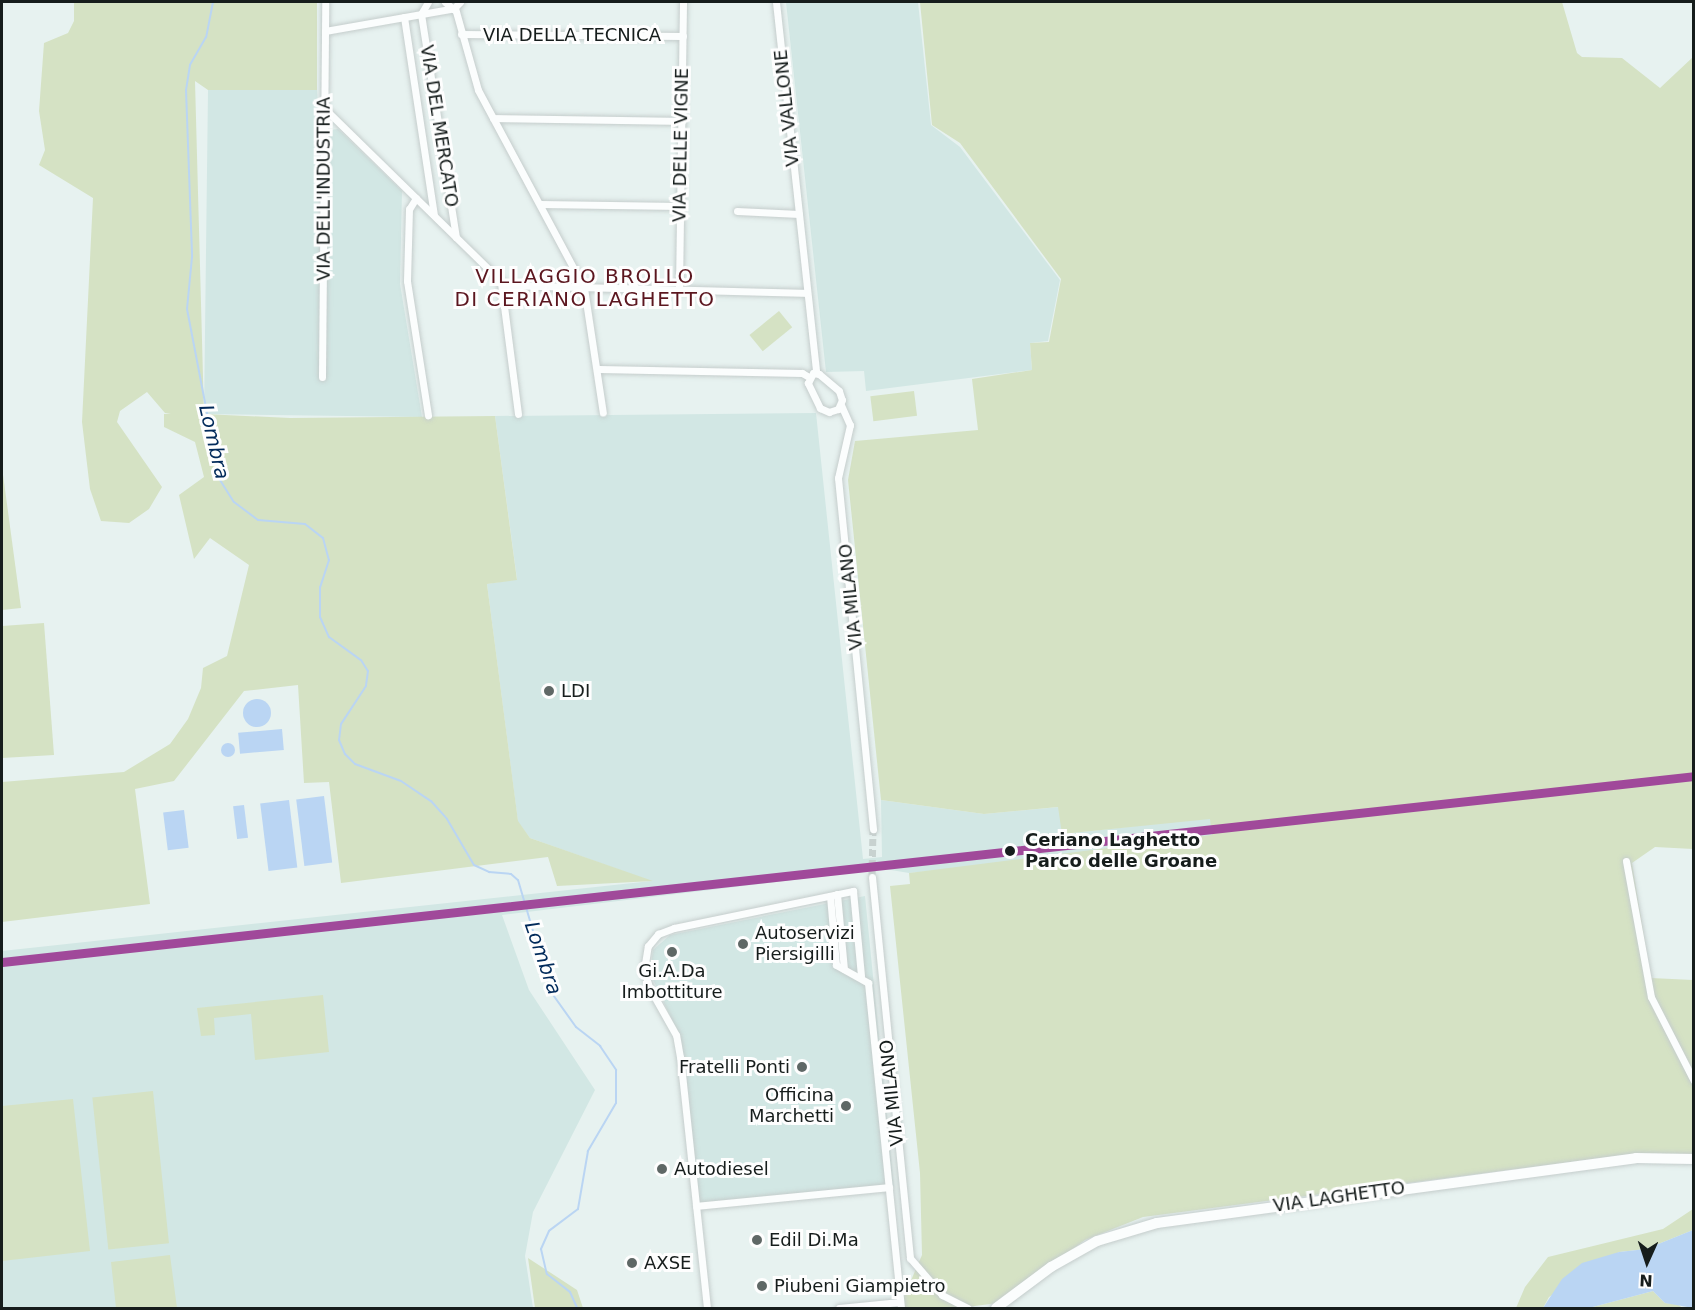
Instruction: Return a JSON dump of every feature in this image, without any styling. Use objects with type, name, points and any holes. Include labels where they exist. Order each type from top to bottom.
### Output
[{"type":"street","name":"VIA DELL'INDUSTRIA","points":[[322,376],[325,2]]},
{"type":"street","points":[[421,14],[428,2]]},
{"type":"street","points":[[445,2],[455,6]]},
{"type":"street","name":"VIA DELLE VIGNE","points":[[679,289],[683,2]]},
{"type":"street","name":"VIA VALLONE","points":[[776,2],[807,293]]},
{"type":"street","points":[[325,31],[455,6]]},
{"type":"street","points":[[455,6],[478,90],[584,288],[599,369],[603,413]]},
{"type":"street","name":"VIA DEL MERCATO","points":[[421,14],[456,238]]},
{"type":"street","name":"VIA DEL MERCATO","points":[[405,17],[434,215]]},
{"type":"street","name":"VIA DELLA TECNICA","points":[[461,34],[683,36]]},
{"type":"street","points":[[324,108],[501,283],[518,414]]},
{"type":"street","points":[[493,118],[682,121]]},
{"type":"street","points":[[416,198],[409,209],[407,281],[428,415]]},
{"type":"street","points":[[540,204],[680,206]]},
{"type":"street","points":[[737,211],[799,214]]},
{"type":"street","points":[[501,283],[584,288],[807,293],[812,375],[820,408],[834,411],[841,405]]},
{"type":"street","points":[[599,369],[812,375]]},
{"type":"street","name":"VIA MILANO","points":[[812,375],[838,391],[841,405],[850,425],[838,478],[873,829]]},
{"type":"street","points":[[1626,861],[1652,997],[1694,1081]]},
{"type":"street","name":"VIA MILANO","points":[[872,878],[910,1258],[951,1308]]},
{"type":"street","points":[[707,1308],[676,1035],[649,987],[644,964],[648,946],[658,934],[674,928],[853,891],[861,976]]},
{"type":"street","points":[[833,895],[844,969],[861,976],[868,983],[900,1305],[839,1308]]},
{"type":"street","name":"VIA LAGHETTO","points":[[1002,1307],[1040,1275],[1097,1241],[1157,1223],[1636,1158],[1694,1159]]},
{"type":"street","points":[[696,1206],[888,1187]]},
{"type":"street","name":"VIA MILANO","points":[[942,1295],[968,1308]]},
{"type":"shaded area","points":[[786,2],[918,2],[931,125],[960,147],[1060,280],[1048,341],[1030,343],[1032,370],[866,391],[864,371],[826,372]]},
{"type":"shaded area","points":[[208,90],[317,90],[320,131],[338,129],[402,191],[400,284],[422,417],[204,414]]},
{"type":"shaded area","points":[[816,413],[863,859],[882,857],[881,800],[984,814],[1059,807],[1063,834],[1693,765],[1693,781],[951,869],[909,873],[885,869],[502,915],[529,990],[595,1090],[533,1212],[525,1256],[533,1308],[2,1308],[2,951],[651,881],[530,838],[518,822],[487,584],[517,579],[495,416]]},
{"type":"shaded area","points":[[865,896],[894,1186],[700,1206],[680,1037],[650,973],[653,950],[670,935]]},
{"type":"green space","points":[[74,2],[317,2],[317,90],[208,90],[195,81],[204,414],[290,418],[495,416],[517,580],[487,584],[518,821],[530,838],[653,881],[557,886],[548,857],[341,883],[329,782],[304,783],[298,685],[244,691],[174,781],[135,789],[150,904],[2,922],[2,782],[124,772],[170,744],[188,719],[201,688],[203,668],[227,656],[249,565],[210,538],[194,559],[179,495],[204,477],[195,442],[164,427],[164,414],[171,414],[165,413],[147,392],[120,411],[117,422],[162,487],[149,509],[129,523],[101,521],[90,489],[82,422],[93,198],[39,165],[45,150],[39,111],[44,43],[68,33],[74,21]]},
{"type":"green space","points":[[920,2],[1562,2],[1577,53],[1582,57],[1622,58],[1660,88],[1693,57],[1693,849],[1655,847],[1632,863],[1651,978],[1693,980],[1693,1154],[1624,1155],[1143,1217],[1085,1240],[998,1303],[959,1308],[899,1308],[922,1255],[920,1173],[890,886],[910,884],[909,873],[1212,835],[1210,819],[1062,834],[1058,807],[984,814],[881,800],[848,480],[855,441],[978,430],[972,379],[1032,370],[1030,343],[1049,342],[1061,279],[960,143],[932,125]]},
{"type":"green space","points":[[779,311],[792,327],[763,351],[749,335]]},
{"type":"green space","points":[[914,391],[917,416],[873,421],[870,396]]},
{"type":"green space","points":[[2,467],[21,608],[2,610]]},
{"type":"green space","points":[[44,623],[54,755],[2,758],[2,626]]},
{"type":"green space","points":[[323,995],[329,1052],[255,1060],[251,1014],[214,1018],[215,1035],[201,1036],[197,1008]]},
{"type":"green space","points":[[153,1091],[169,1243],[108,1250],[92,1097]]},
{"type":"green space","points":[[73,1099],[90,1251],[2,1261],[2,1106]]},
{"type":"green space","points":[[1693,1209],[1693,1230],[1646,1249],[1619,1252],[1549,1297],[1543,1308],[1516,1308],[1525,1287],[1548,1257],[1663,1229]]},
{"type":"green space","points":[[170,1255],[177,1308],[116,1308],[111,1262]]},
{"type":"green space","points":[[528,1258],[577,1290],[583,1308],[535,1308]]},
{"type":"green space","points":[[1653,1291],[1665,1303],[1678,1304],[1682,1308],[1589,1308]]},
{"type":"water","points":[[257,699],[267,703],[271,713],[267,723],[257,727],[247,723],[243,713],[247,703]]},
{"type":"water","points":[[282,729],[284,750],[240,754],[238,733]]},
{"type":"water","points":[[228,743],[233,745],[235,750],[233,755],[228,757],[223,755],[221,750],[223,745]]},
{"type":"water","points":[[324,796],[332,863],[304,866],[296,799]]},
{"type":"water","points":[[289,800],[297,867],[269,871],[260,804]]},
{"type":"water","points":[[244,805],[248,838],[237,839],[233,806]]},
{"type":"water","points":[[184,810],[189,848],[168,850],[163,813]]},
{"type":"water","points":[[1693,1230],[1693,1308],[1665,1303],[1653,1291],[1589,1308],[1543,1308],[1562,1279],[1582,1263],[1619,1252],[1646,1249]]},
{"type":"waterway","name":"Lombra","points":[[213,2],[206,37],[190,65],[186,90],[192,257],[187,309],[220,480],[234,502],[258,520],[305,524],[323,538],[329,560],[320,587],[320,617],[329,637],[361,660],[368,671],[366,686],[341,724],[339,740],[345,754],[355,764],[401,781],[431,801],[447,819],[474,865],[489,872],[511,874],[518,880],[551,992],[576,1027],[600,1046],[616,1070],[616,1103],[588,1151],[578,1209],[549,1231],[541,1249],[547,1274],[570,1292],[577,1308]]},
{"type":"tunnel","points":[[872,877],[873,829]]},
{"type":"transit line","points":[[2,962],[1694,776]]},
{"type":"place","name":"LDI","points":[[549,691]]},
{"type":"place","name":"Ceriano Laghetto Parco delle Groane","points":[[1010,851]]},
{"type":"place","name":"Autoservizi Piersigilli","points":[[743,944]]},
{"type":"place","name":"Gi.A.Da Imbottiture","points":[[672,952]]},
{"type":"place","name":"Fratelli Ponti","points":[[802,1067]]},
{"type":"place","name":"Officina Marchetti","points":[[846,1106]]},
{"type":"place","name":"Autodiesel","points":[[662,1169]]},
{"type":"place","name":"Edil Di.Ma","points":[[757,1240]]},
{"type":"place","name":"AXSE","points":[[632,1263]]},
{"type":"place","name":"Piubeni Giampietro","points":[[762,1286]]},
{"type":"district","name":"VILLAGGIO BROLLO DI CERIANO LAGHETTO","points":[[585,288]]}]
